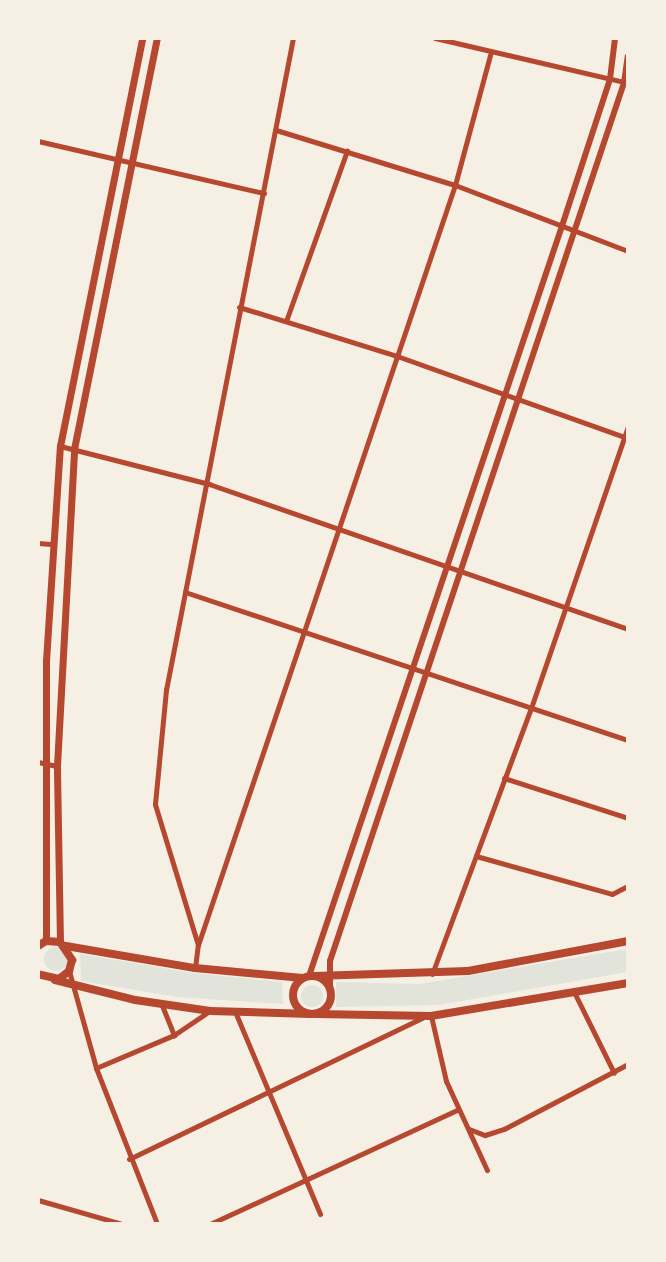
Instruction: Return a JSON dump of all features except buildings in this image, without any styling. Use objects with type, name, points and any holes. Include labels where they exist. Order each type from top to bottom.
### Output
[{"type":"main road","points":[[142,38],[115,160],[60,446],[51,544],[42,763],[41,942],[195,968],[309,977],[432,974],[628,942]]},
{"type":"main road","points":[[55,980],[69,971],[72,956],[63,944],[57,766],[74,449],[157,38]]},
{"type":"main road","points":[[40,976],[161,1003],[236,1014],[431,1016],[628,982]]},
{"type":"main road","points":[[309,977],[330,989],[330,1002],[313,1014]]},
{"type":"main road","points":[[309,977],[294,988],[293,1000],[300,1010],[313,1014]]},
{"type":"street","points":[[198,945],[155,804],[166,690],[209,484],[239,307],[293,38]]},
{"type":"street","points":[[435,38],[491,55],[626,83]]},
{"type":"street","points":[[309,977],[610,79],[615,38]]},
{"type":"street","points":[[195,968],[198,945],[305,632],[335,529],[454,185],[491,55]]},
{"type":"street","points":[[330,989],[330,961],[626,83],[628,56]]},
{"type":"street","points":[[276,131],[454,185],[561,229],[628,251]]},
{"type":"street","points":[[38,141],[264,193]]},
{"type":"street","points":[[286,321],[347,151]]},
{"type":"street","points":[[239,307],[397,356],[626,438]]},
{"type":"street","points":[[432,974],[531,708],[628,427]]},
{"type":"street","points":[[60,446],[209,484],[447,569],[628,629]]},
{"type":"street","points":[[38,543],[51,544]]},
{"type":"street","points":[[185,593],[305,632],[425,676],[628,740]]},
{"type":"street","points":[[42,763],[57,766]]},
{"type":"street","points":[[504,778],[628,818]]},
{"type":"street","points":[[476,856],[612,894],[628,886]]},
{"type":"street","points":[[69,971],[96,1068],[129,1159],[157,1223]]},
{"type":"street","points":[[574,992],[614,1073]]},
{"type":"street","points":[[161,1003],[174,1035]]},
{"type":"street","points":[[96,1068],[174,1035],[210,1011]]},
{"type":"street","points":[[236,1014],[309,1181],[320,1214]]},
{"type":"street","points":[[129,1159],[400,1026],[431,1016],[457,1110],[469,1129],[487,1170]]},
{"type":"street","points":[[469,1129],[485,1135],[504,1129],[628,1064]]},
{"type":"street","points":[[210,1223],[309,1181],[457,1110]]},
{"type":"street","points":[[38,1199],[122,1223]]},
{"type":"shaded area","points":[[51,947],[61,947],[68,954],[68,964],[61,971],[51,971],[44,964],[44,954]]},
{"type":"shaded area","points":[[627,949],[627,972],[439,1005],[336,1007],[336,982],[419,984]]},
{"type":"shaded area","points":[[80,954],[193,973],[282,982],[283,1004],[177,997],[81,981]]},
{"type":"shaded area","points":[[312,985],[320,988],[323,996],[320,1004],[312,1007],[304,1004],[301,996],[304,988]]}]
